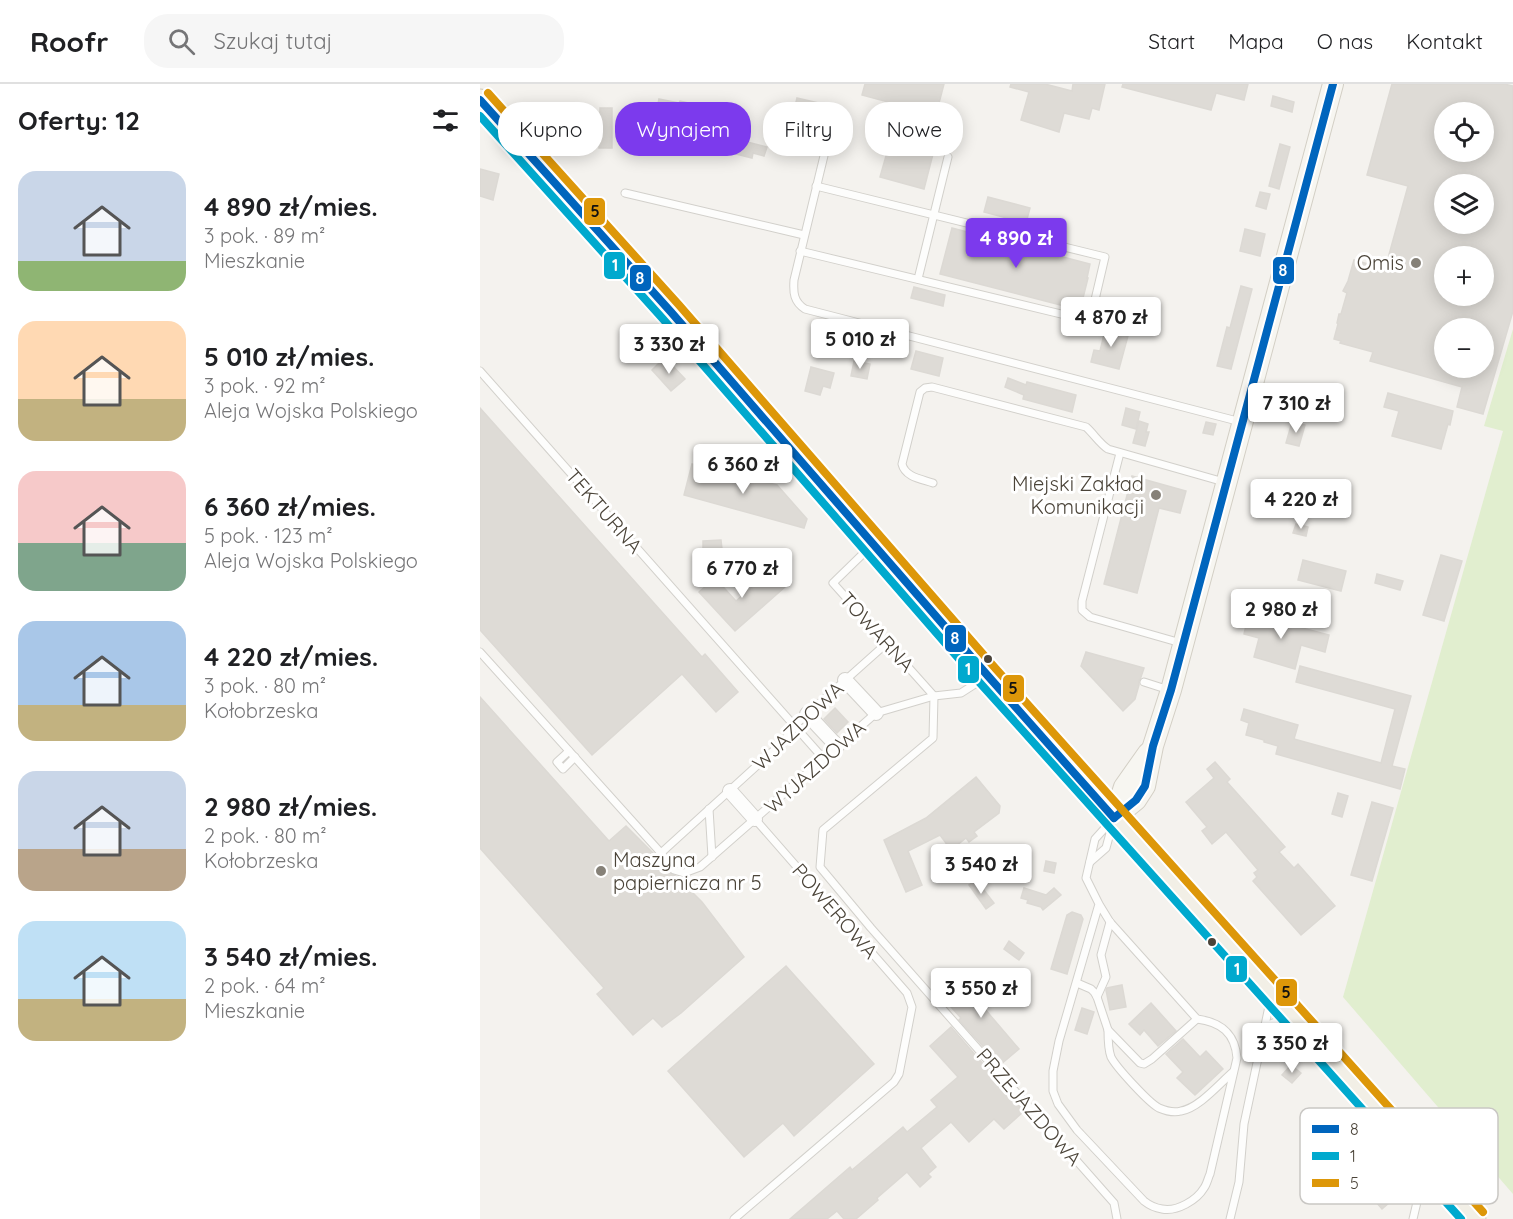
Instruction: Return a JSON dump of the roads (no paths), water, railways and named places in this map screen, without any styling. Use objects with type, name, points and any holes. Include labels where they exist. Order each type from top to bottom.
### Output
[{"type":"main road","points":[[480,100],[670,312],[1114,818],[1376,1108]]},
{"type":"main road","points":[[1462,1204],[1475,1219]]},
{"type":"street","points":[[1114,818],[1124,787],[1153,746],[1171,690],[1333,84]]},
{"type":"street","points":[[844,680],[876,713]]},
{"type":"street","points":[[807,714],[837,746]]},
{"type":"street","name":"POWEROWA","points":[[729,791],[755,819]]},
{"type":"lane","points":[[824,156],[794,280],[793,294],[798,304],[805,309],[1243,423]]},
{"type":"lane","points":[[918,279],[948,157]]},
{"type":"lane","points":[[800,251],[1090,321],[1105,257],[816,186]]},
{"type":"lane","points":[[625,193],[804,235]]},
{"type":"lane","name":"TEKTURNA","points":[[480,371],[823,758]]},
{"type":"lane","points":[[933,483],[909,474],[902,468],[920,392],[932,387],[1086,427],[1099,443],[1108,449],[1227,483]]},
{"type":"lane","points":[[1120,453],[1082,602],[1082,610],[1090,616],[1184,644]]},
{"type":"lane","name":"TOWARNA","points":[[873,544],[833,583],[934,696]]},
{"type":"lane","points":[[1084,558],[1093,560]]},
{"type":"lane","name":"WJAZDOWA","points":[[661,853],[784,741],[794,726],[887,643]]},
{"type":"lane","points":[[480,652],[661,853]]},
{"type":"lane","name":"WYJAZDOWA","points":[[661,853],[674,870],[684,873],[700,867],[876,713],[934,696],[961,693],[988,676]]},
{"type":"lane","points":[[1144,682],[1171,690]]},
{"type":"lane","name":"PRZEJAZDOWA","points":[[934,696],[933,738],[823,830],[820,867],[1114,1203],[1117,1219]]},
{"type":"lane","points":[[568,751],[557,762],[563,769],[575,757]]},
{"type":"lane","points":[[709,809],[712,857]]},
{"type":"lane","points":[[1090,862],[1106,848],[1114,818]]},
{"type":"lane","points":[[1099,904],[1059,1041],[1053,1071],[1053,1091],[1061,1109],[1077,1130],[1144,1202],[1162,1209],[1178,1207],[1192,1200],[1204,1188],[1210,1174],[1234,1071],[1236,1047],[1228,1033],[1209,1020],[1197,1019],[1110,922],[1099,904],[1086,878],[1095,839],[1114,818]]},
{"type":"lane","name":"POWEROWA","points":[[734,1219],[894,1082],[899,1074],[912,1007],[907,993],[755,819]]},
{"type":"lane","points":[[1097,997],[1106,977],[1101,955],[1110,922]]},
{"type":"lane","points":[[1077,983],[1090,989],[1097,997],[1108,1030],[1109,1051],[1114,1062],[1152,1104],[1172,1112],[1193,1108],[1234,1071]]},
{"type":"lane","points":[[1230,1219],[1239,1182],[1244,1124],[1272,992]]},
{"type":"lane","points":[[1108,1030],[1140,1063],[1144,1064],[1197,1019]]},
{"type":"lane","points":[[1264,1026],[1282,1020],[1299,1022]]},
{"type":"lane","points":[[1259,1047],[1285,1036],[1299,1022]]},
{"type":"lane","points":[[1413,1219],[1416,1204]]},
{"type":"place","name":"Omis","points":[[1416,263]]},
{"type":"place","name":"Miejski Zakład Komunikacji","points":[[1156,495]]},
{"type":"place","name":"Maszyna papiernicza nr 5","points":[[601,871]]}]
